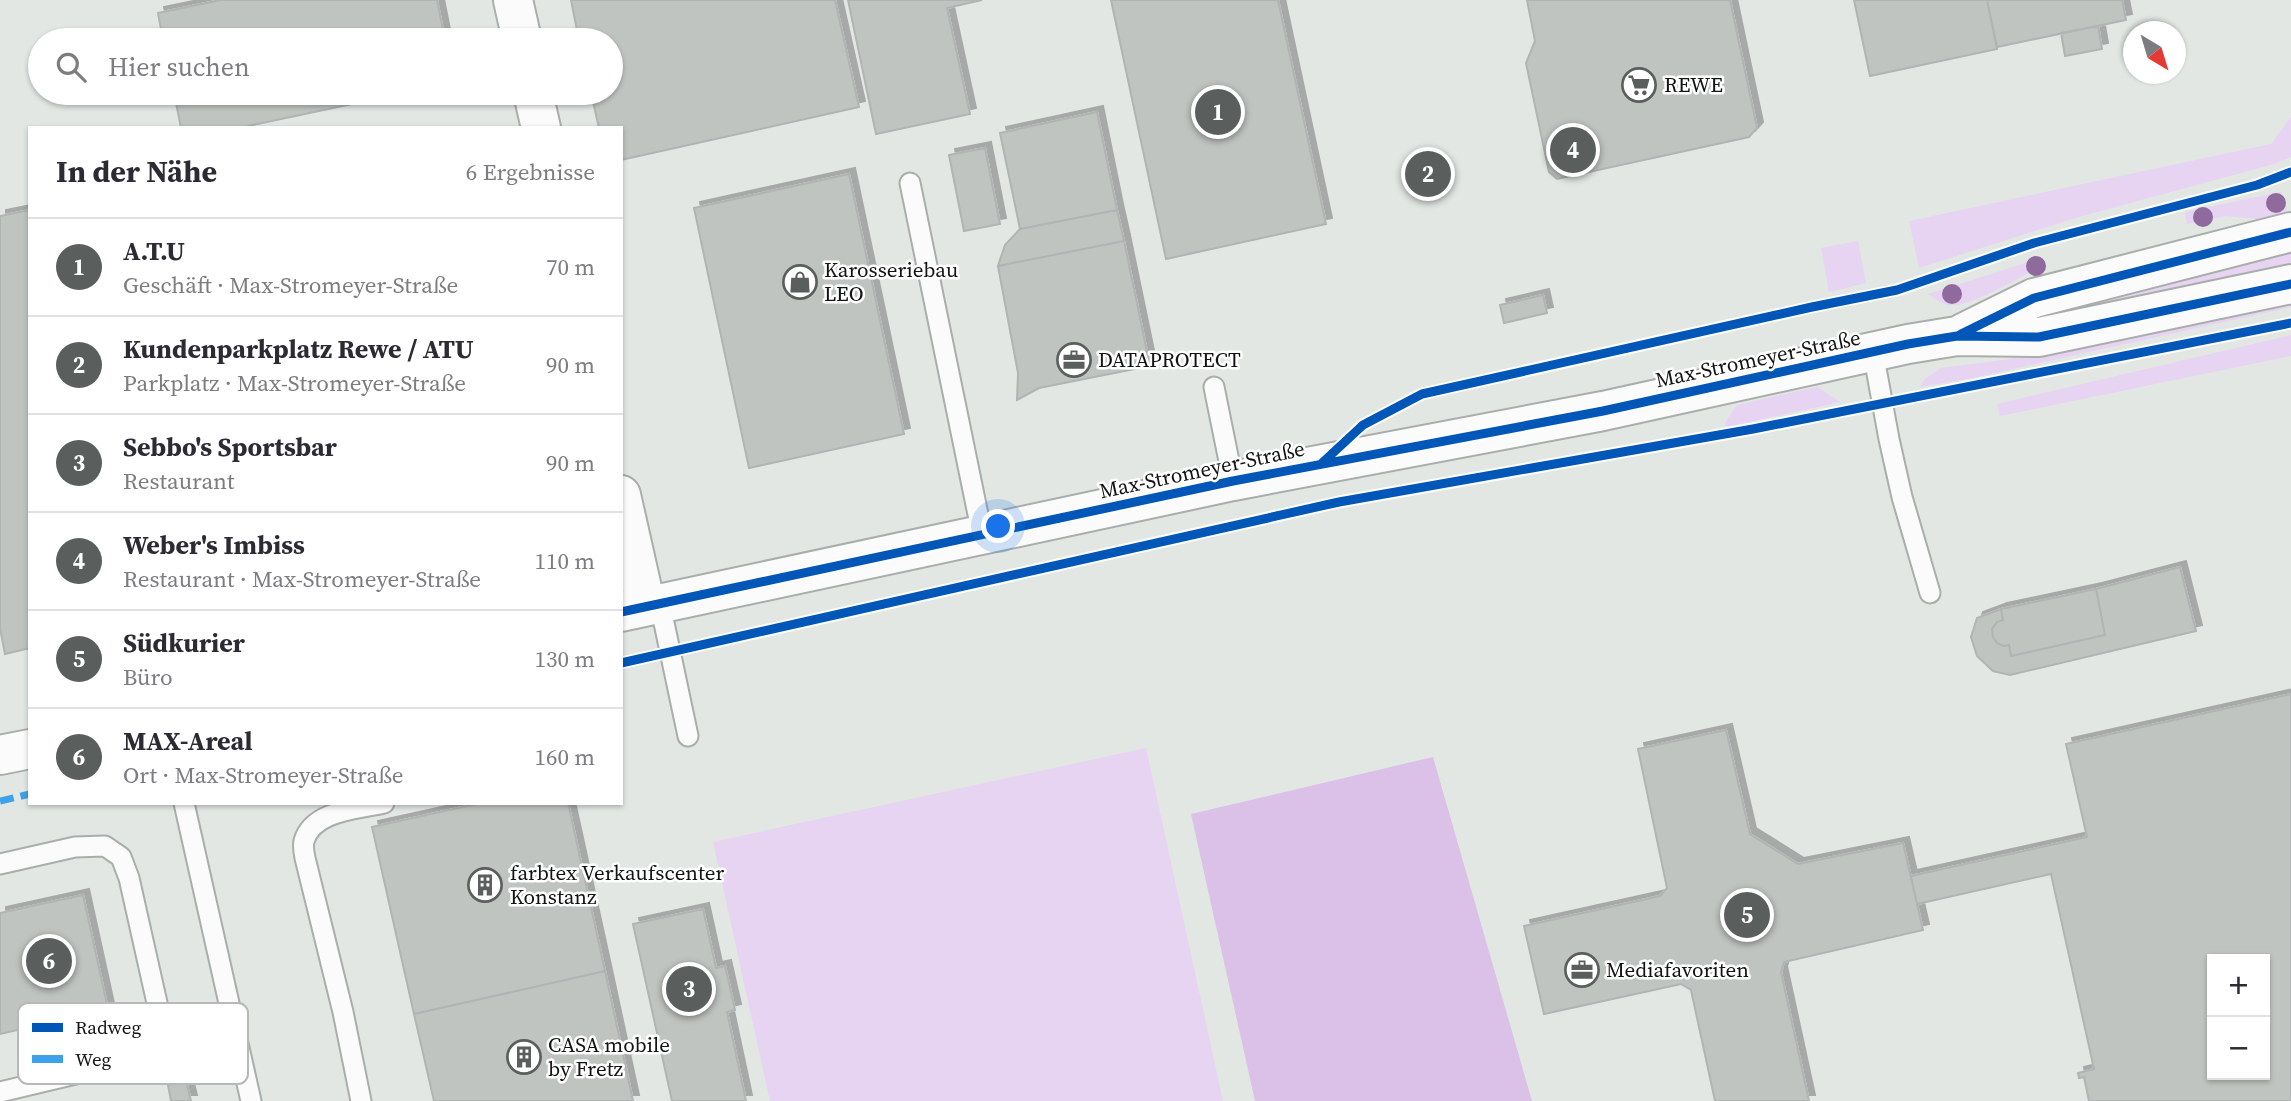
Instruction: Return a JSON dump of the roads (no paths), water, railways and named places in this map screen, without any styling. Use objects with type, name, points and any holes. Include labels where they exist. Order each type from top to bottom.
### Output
[{"type":"street","points":[[513,0],[519,28]]},
{"type":"street","points":[[536,105],[541,126]]},
{"type":"street","name":"Max-Stromeyer-Straße","points":[[1957,336],[2034,298],[2291,232]]},
{"type":"street","name":"Max-Stromeyer-Straße","points":[[642,607],[1233,481],[1603,411],[1873,352],[1957,336],[2039,337],[2291,284]]},
{"type":"street","points":[[623,506],[642,607]]},
{"type":"street","points":[[0,755],[28,749]]},
{"type":"lane","points":[[910,183],[982,534]]},
{"type":"lane","points":[[1873,352],[1902,497],[1930,593]]},
{"type":"lane","points":[[1214,387],[1233,481]]},
{"type":"lane","points":[[642,607],[688,736]]},
{"type":"lane","points":[[184,805],[229,1003]]},
{"type":"lane","points":[[361,1101],[343,1012],[305,858],[304,841],[321,820],[331,815],[375,805]]},
{"type":"lane","points":[[0,864],[75,846],[105,846],[121,857],[129,878],[157,1003]]},
{"type":"lane","points":[[0,1092],[34,1084]]},
{"type":"place","name":"REWE","points":[[1639,85]]},
{"type":"place","name":"A.T.U","points":[[1218,112]]},
{"type":"place","name":"Weber's Imbiss","points":[[1573,150]]},
{"type":"place","name":"Kundenparkplatz Rewe / ATU","points":[[1428,174]]},
{"type":"place","name":"Karosseriebau LEO","points":[[800,282]]},
{"type":"place","name":"DATAPROTECT","points":[[1074,360]]},
{"type":"place","name":"farbtex Verkaufscenter Konstanz","points":[[485,885]]},
{"type":"place","name":"Südkurier","points":[[1747,915]]},
{"type":"place","name":"MAX-Areal","points":[[49,961]]},
{"type":"place","name":"Mediafavoriten","points":[[1582,970]]},
{"type":"place","name":"Sebbo's Sportsbar","points":[[689,989]]},
{"type":"place","name":"CASA mobile by Fretz","points":[[524,1057]]}]
